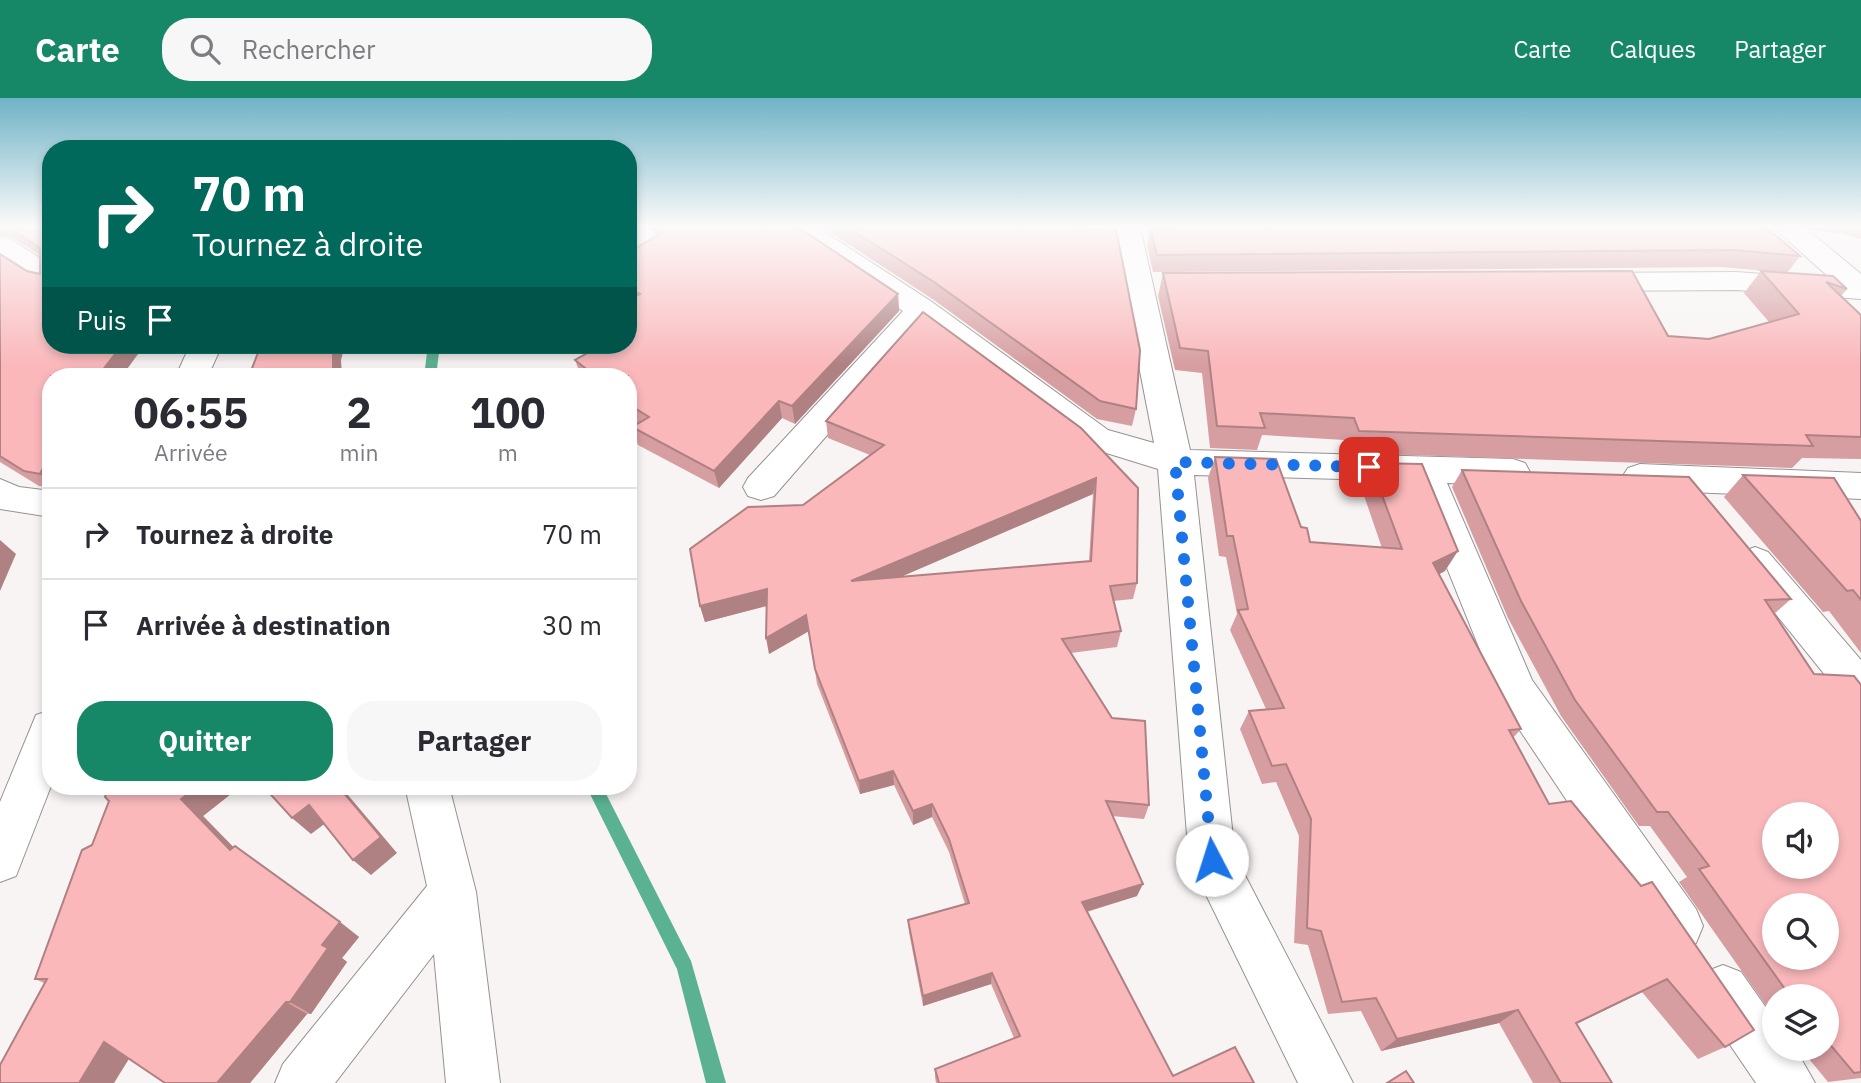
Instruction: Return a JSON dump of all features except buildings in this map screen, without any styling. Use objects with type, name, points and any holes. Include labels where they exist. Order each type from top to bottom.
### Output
[{"type":"street","points":[[866,273],[1097,438],[1175,462],[1548,474]]},
{"type":"street","points":[[1147,273],[1152,284],[1175,462],[1212,860],[1326,1083]]},
{"type":"street","points":[[1842,273],[1861,289]]},
{"type":"street","points":[[1555,282],[1736,281],[1861,289]]},
{"type":"street","points":[[761,486],[920,309]]},
{"type":"street","points":[[1424,469],[1516,690],[1788,1083]]},
{"type":"street","points":[[1603,476],[1861,486]]},
{"type":"street","points":[[1685,479],[1861,690]]},
{"type":"street","points":[[0,492],[10,499],[42,503]]},
{"type":"street","points":[[0,860],[42,751]]},
{"type":"street","points":[[430,795],[453,892],[472,1083]]},
{"type":"street","points":[[302,1083],[453,892]]},
{"type":"waterway","points":[[431,368],[433,354]]},
{"type":"waterway","points":[[599,795],[685,967],[716,1083]]},
{"type":"route","points":[[1212,860],[1175,462],[1369,467]]}]
